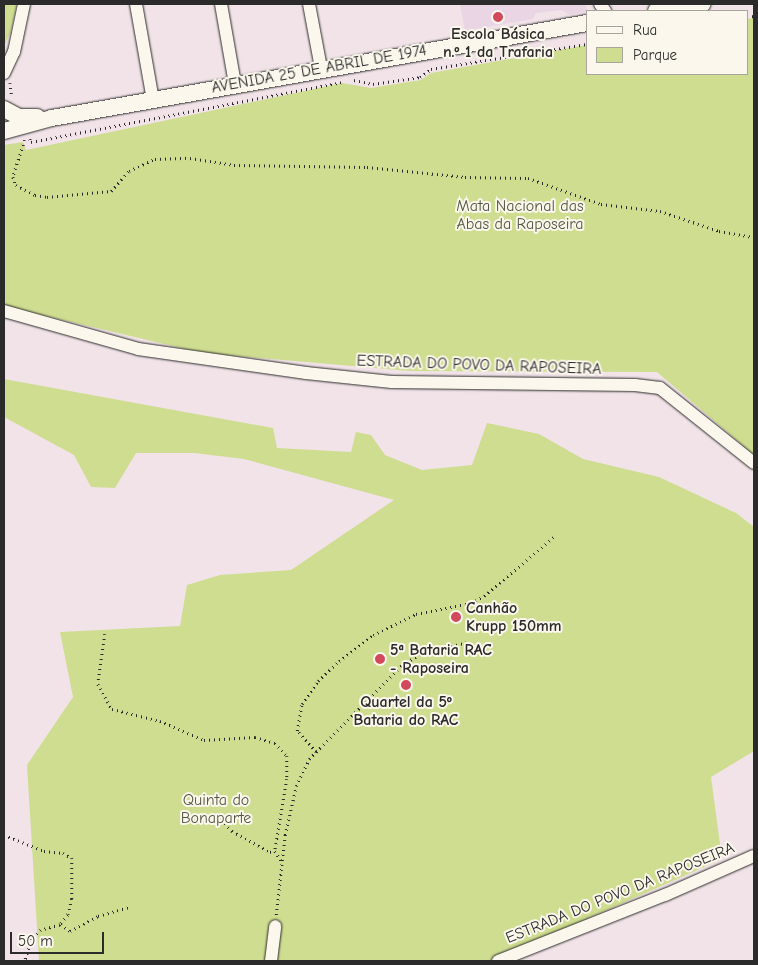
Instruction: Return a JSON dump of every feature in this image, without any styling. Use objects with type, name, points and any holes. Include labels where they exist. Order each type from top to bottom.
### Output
[{"type":"main road","points":[[661,10],[702,4]]},
{"type":"main road","name":"AVENIDA 25 DE ABRIL DE 1974","points":[[4,131],[52,118],[321,68],[586,23]]},
{"type":"main road","name":"AVENIDA 25 DE ABRIL DE 1974","points":[[4,123],[4,110],[19,116],[52,118]]},
{"type":"street","points":[[4,73],[14,52],[24,4]]},
{"type":"street","points":[[136,4],[153,100]]},
{"type":"street","points":[[221,4],[235,84]]},
{"type":"street","points":[[309,4],[321,68]]},
{"type":"street","name":"ESTRADA DO POVO DA RAPOSEIRA","points":[[4,311],[138,350],[306,373],[392,382],[635,385],[660,388],[754,463]]},
{"type":"street","name":"ESTRADA DO POVO DA RAPOSEIRA","points":[[498,961],[665,895],[754,856]]},
{"type":"street","points":[[271,961],[274,926]]},
{"type":"path","points":[[29,132],[13,177],[16,185],[35,195],[47,197],[111,191],[129,171],[155,159],[190,158],[234,165],[367,167],[465,177],[502,175],[528,178],[601,204],[660,211],[719,231],[754,237]]},
{"type":"path","points":[[316,752],[297,731],[302,704],[318,681],[339,661],[373,635],[416,614],[472,603],[484,596],[555,536]]},
{"type":"path","points":[[105,634],[98,684],[112,709],[160,721],[204,740],[255,737],[275,743],[286,756],[287,779],[275,852],[282,862]]},
{"type":"path","points":[[274,926],[282,862],[296,786],[316,752],[402,665],[422,653],[468,642]]},
{"type":"path","points":[[218,816],[232,831],[270,852],[275,852]]},
{"type":"path","points":[[4,834],[44,852],[63,853],[72,858],[72,899],[68,914],[61,924],[41,930],[32,938],[25,961]]},
{"type":"path","points":[[61,924],[70,931],[98,916],[130,906]]},
{"type":"shaded area","name":"Escola Básica n.º 1 da Trafaria","points":[[460,4],[586,4],[586,11],[570,15],[561,10],[536,13],[533,19],[465,31]]},
{"type":"green space","points":[[4,4],[17,4],[10,34],[4,46]]},
{"type":"green space","name":"Mata Nacional das Abas da Raposeira","points":[[754,18],[754,455],[657,372],[410,371],[202,353],[4,306],[4,145],[23,142],[26,150],[342,83],[371,88],[421,80],[431,73],[586,45],[586,75],[748,75],[748,19]]},
{"type":"green space","name":"Quinta do Bonaparte","points":[[4,379],[273,428],[277,448],[351,452],[356,432],[371,435],[385,455],[422,470],[472,465],[487,423],[539,434],[583,459],[659,477],[736,513],[754,527],[754,751],[711,777],[722,859],[492,961],[39,961],[27,765],[73,697],[60,632],[180,626],[187,585],[220,575],[291,570],[394,500],[244,459],[194,453],[136,453],[115,488],[91,487],[74,455],[4,417]]},
{"type":"place","name":"Escola Básica n.º 1 da Trafaria","points":[[498,17]]},
{"type":"place","name":"Canhão Krupp 150mm","points":[[456,617]]},
{"type":"place","name":"5ª Bataria RAC - Raposeira","points":[[380,659]]},
{"type":"place","name":"Quartel da 5º Bataria do RAC","points":[[406,685]]}]
